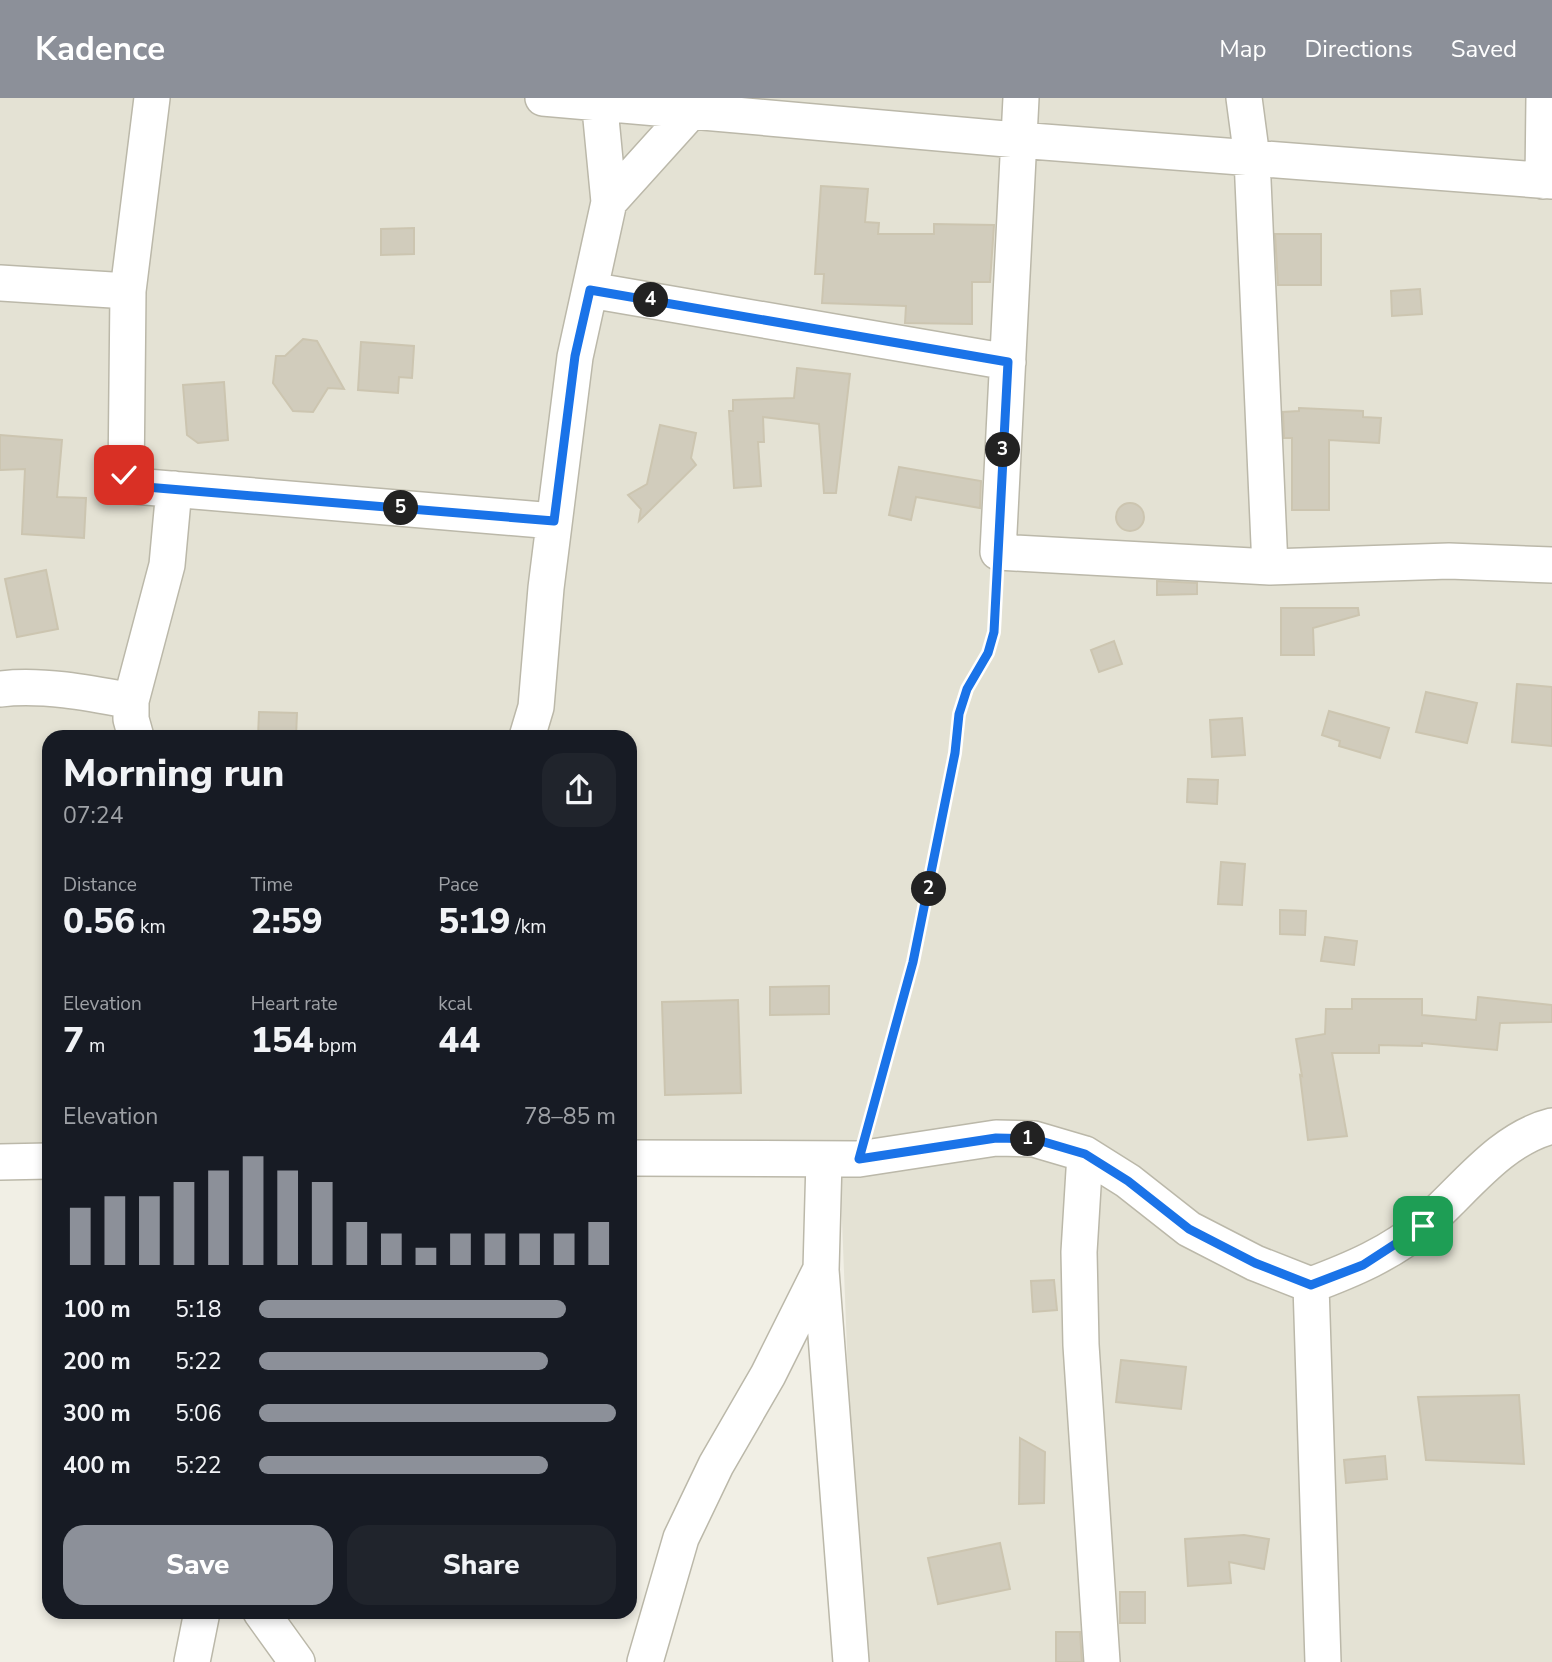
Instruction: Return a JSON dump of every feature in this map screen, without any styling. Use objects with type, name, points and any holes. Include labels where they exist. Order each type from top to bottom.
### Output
[{"type":"street","points":[[152,98],[128,291],[126,482],[134,486],[554,521]]},
{"type":"street","points":[[542,98],[692,110],[810,109],[1018,140],[1547,181],[1544,98]]},
{"type":"street","points":[[1021,98],[998,552],[1270,567],[1449,561],[1552,565]]},
{"type":"street","points":[[1244,98],[1252,158],[1270,567]]},
{"type":"street","points":[[529,730],[536,707],[554,521],[575,356],[609,202],[599,101]]},
{"type":"street","points":[[609,202],[692,110]]},
{"type":"street","points":[[0,283],[128,291]]},
{"type":"street","points":[[590,290],[1008,362]]},
{"type":"street","points":[[134,730],[131,701],[167,565],[174,489]]},
{"type":"street","points":[[0,689],[84,693],[131,701]]},
{"type":"street","points":[[637,1158],[859,1159],[996,1138],[1034,1139],[1085,1154],[1128,1181],[1189,1229],[1255,1263],[1311,1285],[1363,1265],[1423,1226],[1461,1188],[1512,1144],[1536,1130],[1552,1126]]},
{"type":"street","points":[[1085,1154],[1079,1252],[1081,1345],[1102,1662]]},
{"type":"street","points":[[824,1160],[821,1270],[851,1662]]},
{"type":"street","points":[[645,1662],[681,1538],[716,1465],[768,1375],[821,1270]]},
{"type":"street","points":[[1311,1285],[1323,1662]]},
{"type":"street","points":[[192,1662],[201,1619]]},
{"type":"street","points":[[266,1619],[297,1662]]},
{"type":"path","points":[[859,1159],[913,962],[955,753],[959,714],[967,689],[988,653],[994,632],[998,552]]},
{"type":"shaded area","points":[[0,98],[1552,98],[1552,1662],[859,1662],[840,1168],[637,1170],[637,730],[42,730],[42,1177],[0,1178]]},
{"type":"building","points":[[821,186],[868,189],[865,222],[879,223],[878,234],[934,234],[934,224],[994,225],[990,282],[972,282],[972,324],[905,323],[906,306],[822,303],[824,274],[815,274]]},
{"type":"building","points":[[414,228],[414,254],[381,255],[381,229]]},
{"type":"building","points":[[1275,234],[1321,234],[1321,285],[1278,285]]},
{"type":"building","points":[[1420,289],[1422,314],[1392,316],[1391,291]]},
{"type":"building","points":[[303,339],[317,341],[344,389],[328,388],[313,412],[293,411],[273,383],[276,356],[285,356]]},
{"type":"building","points":[[361,342],[414,346],[412,378],[399,377],[398,393],[358,390]]},
{"type":"building","points":[[797,368],[850,374],[836,493],[824,493],[819,424],[763,417],[764,442],[758,442],[761,486],[734,488],[729,411],[733,411],[733,400],[794,398]]},
{"type":"building","points":[[224,382],[228,440],[198,443],[187,435],[183,385]]},
{"type":"building","points":[[1299,408],[1363,411],[1363,417],[1381,418],[1379,443],[1329,440],[1329,510],[1292,510],[1292,438],[1284,438],[1283,412],[1299,411]]},
{"type":"building","points":[[660,425],[696,433],[691,458],[696,465],[639,521],[641,509],[628,495],[647,484]]},
{"type":"building","points":[[0,435],[62,440],[57,497],[86,498],[84,538],[22,534],[25,469],[0,470]]},
{"type":"building","points":[[899,467],[981,481],[980,508],[916,497],[911,520],[889,515]]},
{"type":"building","points":[[1130,503],[1140,507],[1144,517],[1140,527],[1130,531],[1120,527],[1116,517],[1120,507]]},
{"type":"building","points":[[46,570],[58,629],[17,637],[5,579]]},
{"type":"building","points":[[1157,581],[1197,583],[1197,594],[1157,595]]},
{"type":"building","points":[[1281,608],[1358,608],[1359,615],[1313,628],[1314,655],[1281,655]]},
{"type":"building","points":[[1114,641],[1122,664],[1099,672],[1091,650]]},
{"type":"building","points":[[1517,684],[1552,687],[1552,746],[1512,742]]},
{"type":"building","points":[[1426,692],[1477,703],[1467,743],[1416,732]]},
{"type":"building","points":[[1329,711],[1389,728],[1380,758],[1339,746],[1340,741],[1322,735]]},
{"type":"building","points":[[259,712],[297,713],[296,730],[258,730]]},
{"type":"building","points":[[1242,718],[1245,755],[1212,757],[1210,720]]},
{"type":"building","points":[[1188,779],[1218,780],[1217,804],[1187,802]]},
{"type":"building","points":[[1221,862],[1245,864],[1242,905],[1218,904]]},
{"type":"building","points":[[1280,910],[1306,911],[1305,935],[1280,934]]},
{"type":"building","points":[[1325,937],[1357,941],[1354,965],[1321,961]]},
{"type":"building","points":[[829,986],[829,1014],[770,1015],[770,987]]},
{"type":"building","points":[[1478,997],[1552,1005],[1552,1022],[1500,1023],[1497,1050],[1422,1043],[1422,1046],[1379,1045],[1379,1053],[1332,1053],[1347,1136],[1308,1140],[1296,1039],[1325,1034],[1326,1009],[1352,1009],[1352,999],[1422,999],[1422,1015],[1476,1020]]},
{"type":"building","points":[[738,1000],[741,1093],[665,1095],[662,1002]]},
{"type":"building","points":[[1054,1280],[1057,1310],[1033,1312],[1031,1281]]},
{"type":"building","points":[[1121,1360],[1186,1367],[1181,1409],[1116,1402]]},
{"type":"building","points":[[1519,1395],[1524,1464],[1426,1460],[1418,1397]]},
{"type":"building","points":[[1020,1438],[1045,1452],[1044,1503],[1019,1504]]},
{"type":"building","points":[[1385,1456],[1387,1479],[1346,1483],[1344,1460]]},
{"type":"building","points":[[1244,1535],[1269,1539],[1264,1569],[1229,1562],[1231,1583],[1188,1586],[1185,1539]]},
{"type":"building","points":[[1000,1543],[1010,1589],[938,1604],[928,1558]]},
{"type":"building","points":[[1120,1592],[1145,1592],[1145,1623],[1120,1623]]},
{"type":"building","points":[[1056,1632],[1080,1632],[1082,1662],[1056,1662]]},
{"type":"route","points":[[124,475],[126,482],[134,486],[554,521],[575,356],[590,290],[1008,362],[994,632],[988,653],[967,689],[959,714],[955,753],[913,962],[859,1159],[996,1138],[1034,1139],[1085,1154],[1128,1181],[1189,1229],[1255,1263],[1311,1285],[1363,1265],[1423,1226]]}]
